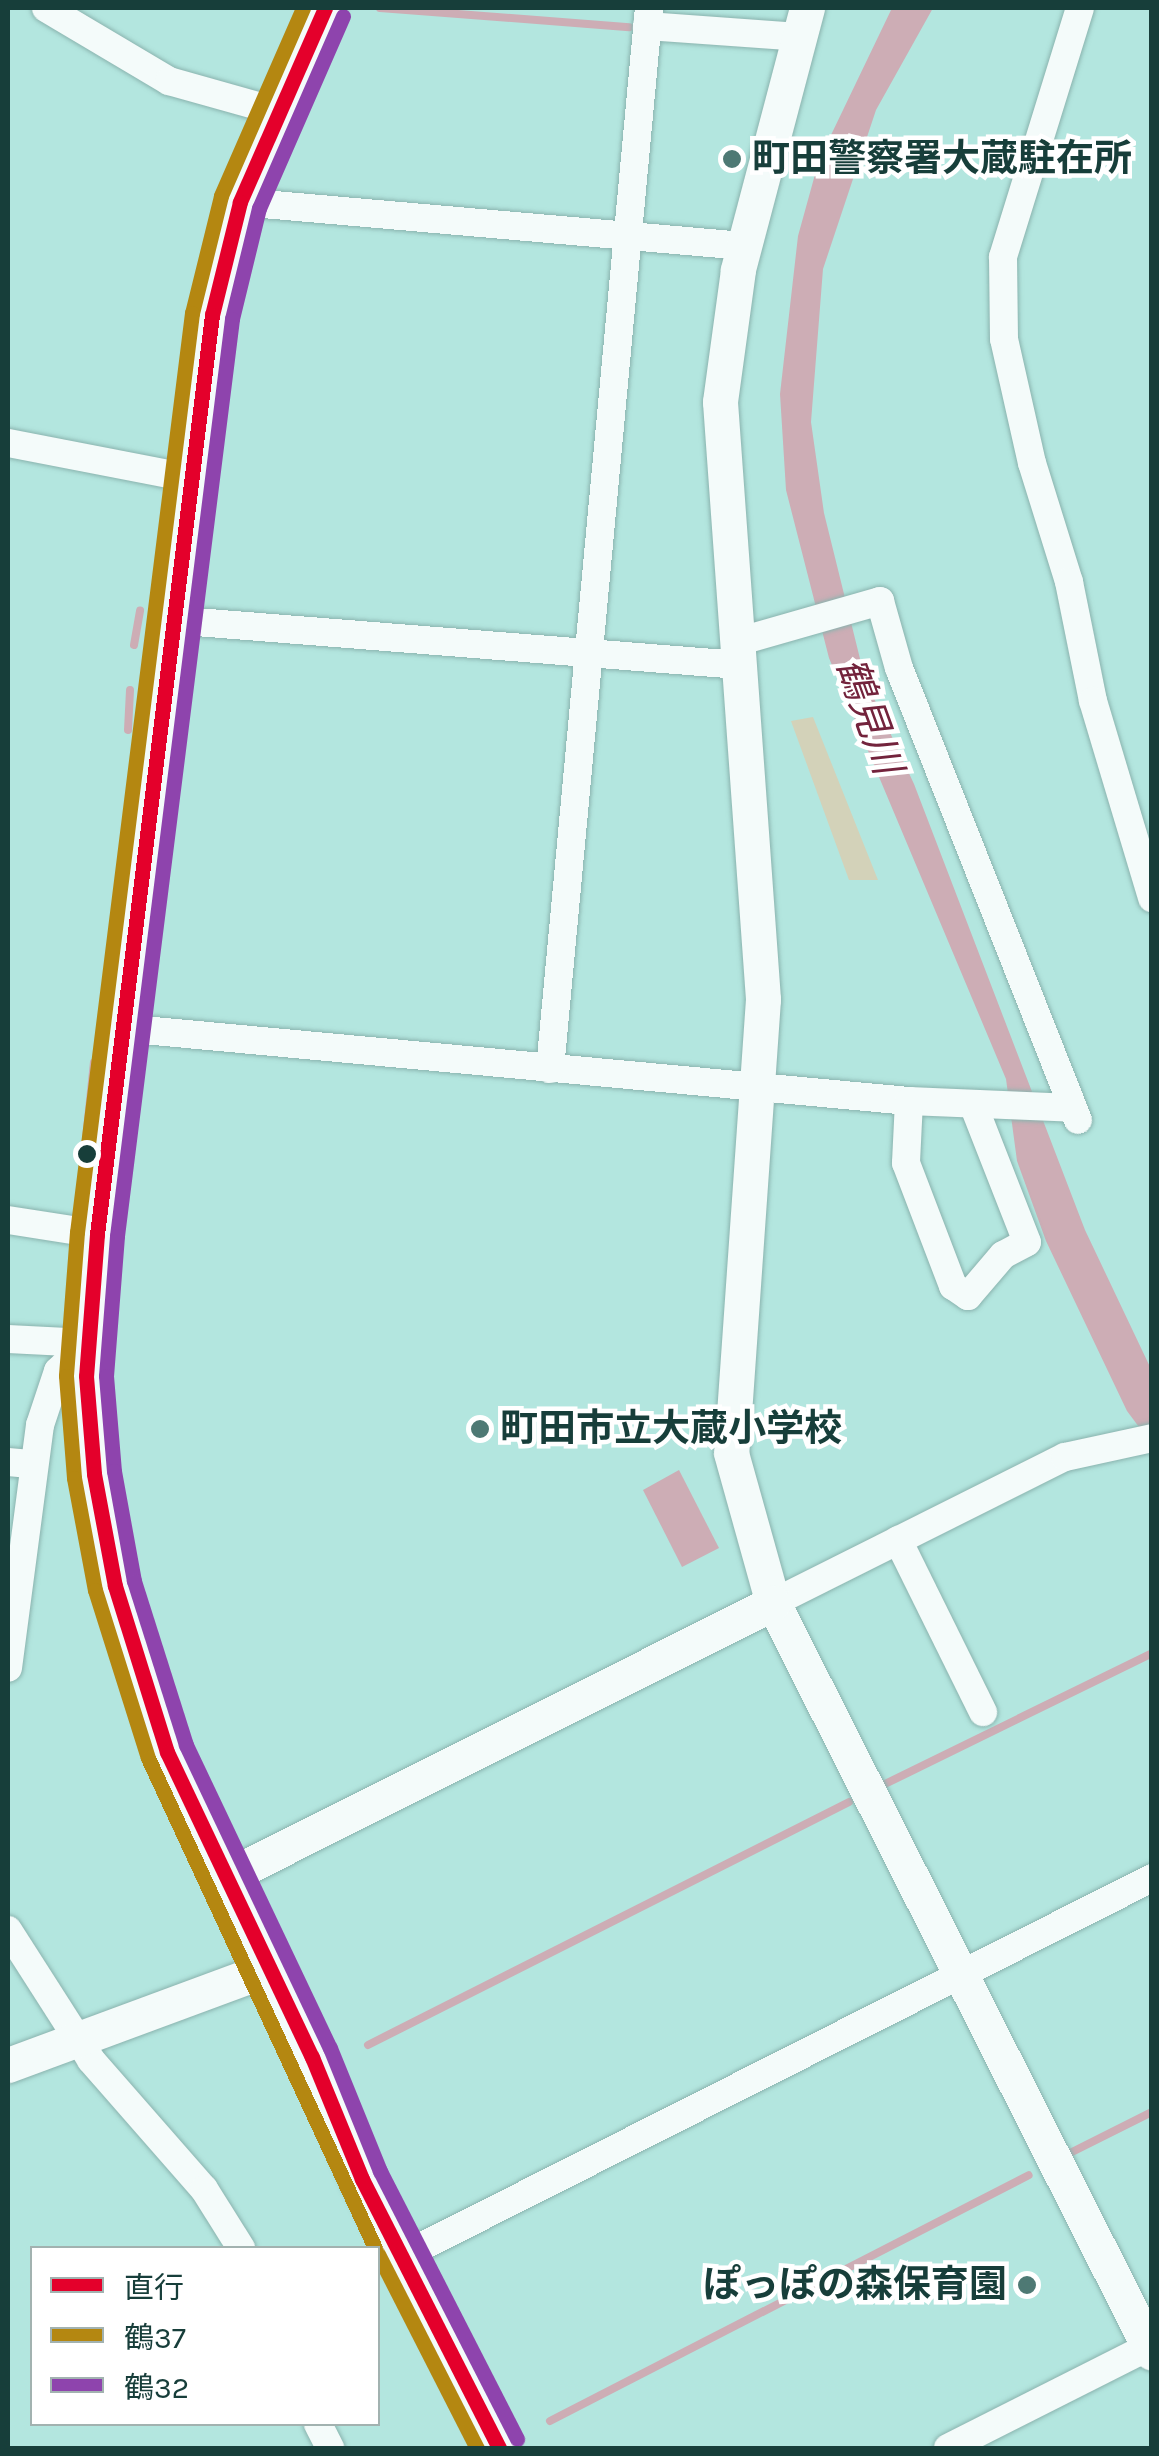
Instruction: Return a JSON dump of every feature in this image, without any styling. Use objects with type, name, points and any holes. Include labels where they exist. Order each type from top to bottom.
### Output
[{"type":"main road","points":[[325,8],[240,202],[220,264],[171,620],[97,1234],[87,1343],[94,1474],[128,1638],[168,1752],[401,2257],[499,2448]]},
{"type":"street","points":[[46,8],[168,81],[280,112]]},
{"type":"street","points":[[1080,8],[1002,256],[1004,339],[1032,464],[1069,582],[1093,701],[1152,898]]},
{"type":"street","points":[[550,1069],[585,651],[648,17],[803,22],[744,246],[720,402],[762,929],[761,1088],[731,1453],[773,1603],[1151,2348],[948,2448]]},
{"type":"street","points":[[240,202],[744,246]]},
{"type":"street","points":[[8,443],[190,478]]},
{"type":"street","points":[[122,1028],[908,1101],[1072,1112],[899,668],[880,601],[870,600],[795,625],[738,654],[585,651],[171,620]]},
{"type":"street","points":[[908,1101],[906,1163],[953,1286],[968,1296],[1003,1255],[1027,1242],[977,1105]]},
{"type":"street","points":[[8,1220],[97,1234]]},
{"type":"street","points":[[8,1339],[87,1343]]},
{"type":"street","points":[[8,1668],[20,1463],[58,1371],[87,1343]]},
{"type":"street","points":[[224,1878],[1065,1457],[1142,1439]]},
{"type":"street","points":[[898,1540],[982,1712]]},
{"type":"street","points":[[401,2257],[1152,1878]]},
{"type":"street","points":[[8,1930],[78,2039],[204,2189],[241,2246]]},
{"type":"street","points":[[8,2065],[268,1969]]},
{"type":"green space","points":[[813,717],[878,880],[849,880],[791,721]]},
{"type":"water","name":"鶴見川","points":[[892,8],[933,8],[876,110],[823,269],[811,422],[824,513],[865,679],[914,784],[1085,1230],[1151,1369],[1151,1443],[1127,1411],[1046,1241],[1017,1161],[1006,1079],[829,658],[786,490],[780,394],[798,236],[819,160]]},
{"type":"water","points":[[679,1470],[719,1548],[682,1567],[643,1490]]},
{"type":"waterway","points":[[380,8],[629,27]]},
{"type":"waterway","points":[[134,645],[140,611]]},
{"type":"waterway","points":[[128,730],[130,690]]},
{"type":"waterway","points":[[85,1149],[94,1062]]},
{"type":"waterway","points":[[79,1206],[82,1175]]},
{"type":"waterway","points":[[885,1784],[1152,1653]]},
{"type":"waterway","points":[[368,2045],[849,1802]]},
{"type":"waterway","points":[[1072,2152],[1152,2112]]},
{"type":"waterway","points":[[550,2421],[1029,2175]]},
{"type":"transit line","name":"鶴37","points":[[303,8],[221,196],[192,313],[77,1232],[66,1376],[74,1478],[95,1590],[148,1758],[374,2246]]},
{"type":"transit line","name":"直行","points":[[325,8],[240,202],[212,315],[97,1234],[86,1376],[94,1474],[115,1586],[167,1752],[312,2057],[362,2179],[499,2448]]},
{"type":"transit line","name":"鶴32","points":[[343,16],[259,208],[232,319],[117,1236],[106,1376],[114,1471],[134,1581],[186,1745],[330,2048],[380,2171],[517,2439]]},
{"type":"transit line","name":"鶴37","points":[[380,2258],[477,2448]]},
{"type":"place","name":"町田警察署大蔵駐在所","points":[[732,159]]},
{"type":"place","name":"町田市立大蔵小学校","points":[[480,1429]]},
{"type":"place","name":"ぽっぽの森保育園","points":[[1027,2285]]}]
